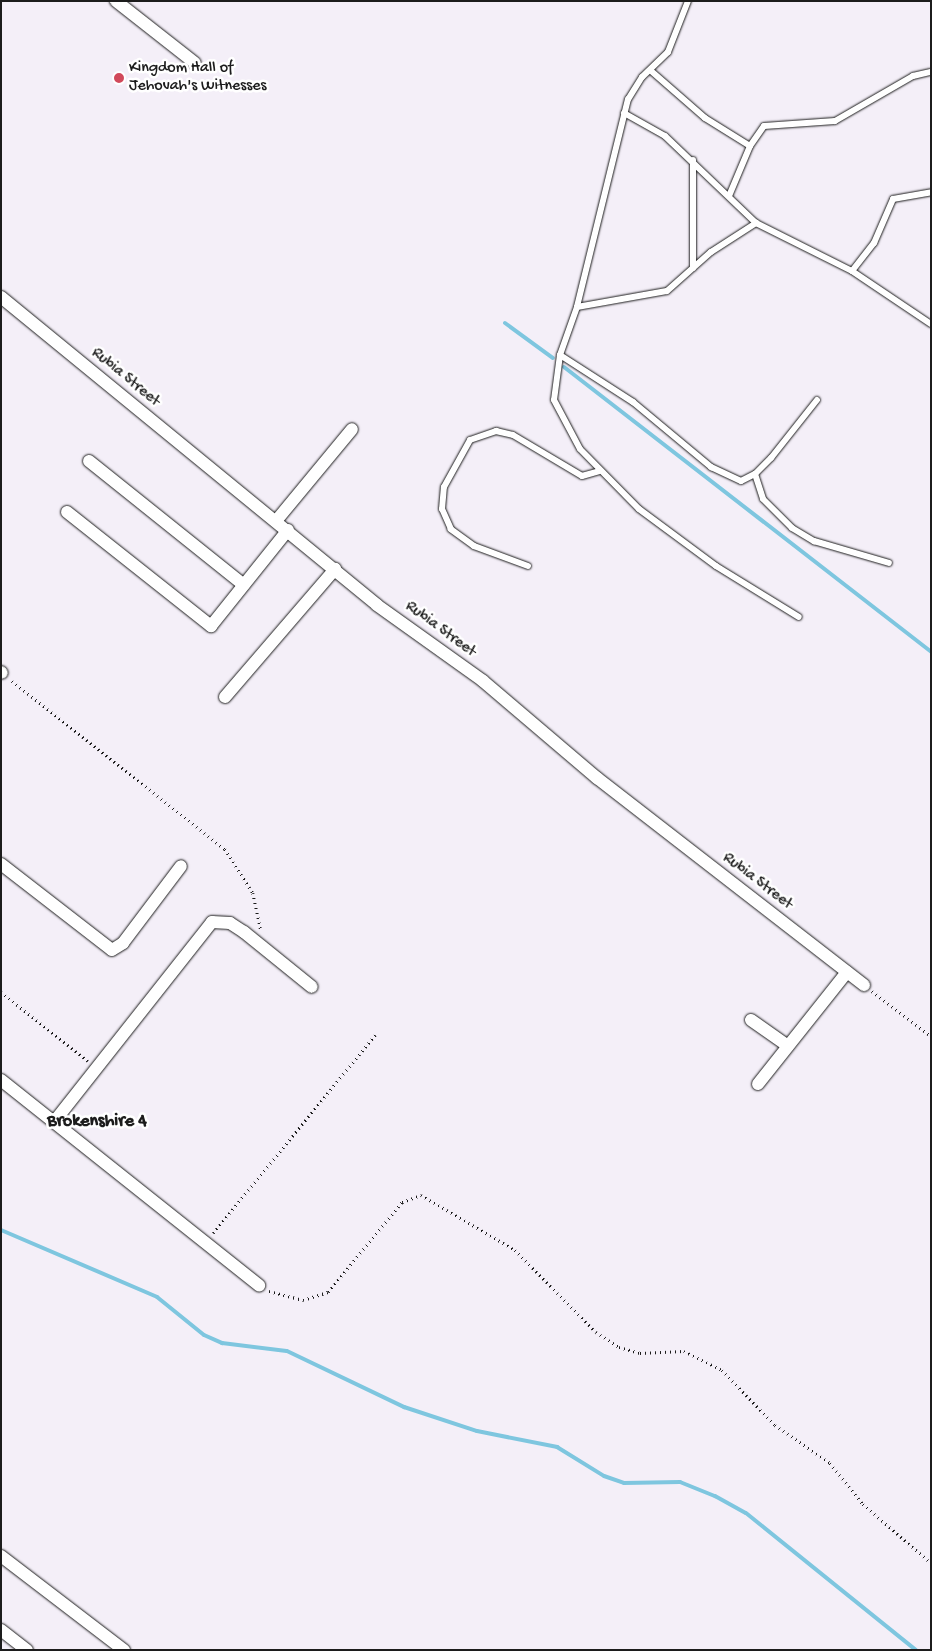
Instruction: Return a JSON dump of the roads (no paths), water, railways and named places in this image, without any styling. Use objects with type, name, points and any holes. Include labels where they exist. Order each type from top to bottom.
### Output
[{"type":"street","points":[[116,1],[194,63]]},
{"type":"street","name":"Rubia Street","points":[[1,297],[335,570],[483,681],[612,790],[864,985]]},
{"type":"street","points":[[276,521],[352,429]]},
{"type":"street","points":[[89,461],[244,585]]},
{"type":"street","points":[[67,512],[210,626],[288,530]]},
{"type":"street","points":[[225,697],[335,570]]},
{"type":"street","points":[[1,864],[112,950],[122,943],[181,866]]},
{"type":"street","points":[[54,1122],[212,922],[230,922],[312,987]]},
{"type":"street","points":[[758,1084],[847,972]]},
{"type":"street","points":[[751,1020],[788,1046]]},
{"type":"street","points":[[1,1080],[259,1285]]},
{"type":"street","points":[[1,1556],[124,1650]]},
{"type":"street","points":[[1,1630],[27,1650]]},
{"type":"lane","points":[[688,1],[668,52],[634,87],[624,113],[577,307],[560,355],[554,387],[558,413],[599,471],[639,509],[716,566],[799,617]]},
{"type":"lane","points":[[650,70],[712,124],[750,146]]},
{"type":"lane","points":[[729,196],[750,146],[768,124],[835,121],[913,76],[931,72]]},
{"type":"lane","points":[[624,113],[648,123],[693,160],[756,223],[852,271],[931,324]]},
{"type":"lane","points":[[693,160],[693,268]]},
{"type":"lane","points":[[852,271],[874,243],[893,199],[931,192]]},
{"type":"lane","points":[[577,307],[667,290],[693,268],[756,223]]},
{"type":"lane","points":[[560,355],[633,402],[724,475],[741,480],[755,474],[817,400]]},
{"type":"lane","points":[[528,566],[474,546],[452,530],[442,509],[444,487],[470,440],[496,431],[513,435],[582,476],[599,471]]},
{"type":"lane","points":[[755,474],[763,500],[792,528],[814,541],[889,563]]},
{"type":"waterway","points":[[505,323],[553,358]]},
{"type":"waterway","points":[[564,367],[931,652]]},
{"type":"waterway","points":[[1,1230],[157,1297],[204,1335],[222,1343],[287,1351],[404,1407],[477,1431],[557,1447],[604,1476],[624,1483],[680,1482],[715,1496],[746,1513],[916,1650]]},
{"type":"place","name":"Kingdom Hall of Jehovah's Witnesses","points":[[119,78]]},
{"type":"district","name":"Brokenshire 4","points":[[97,1122]]}]
